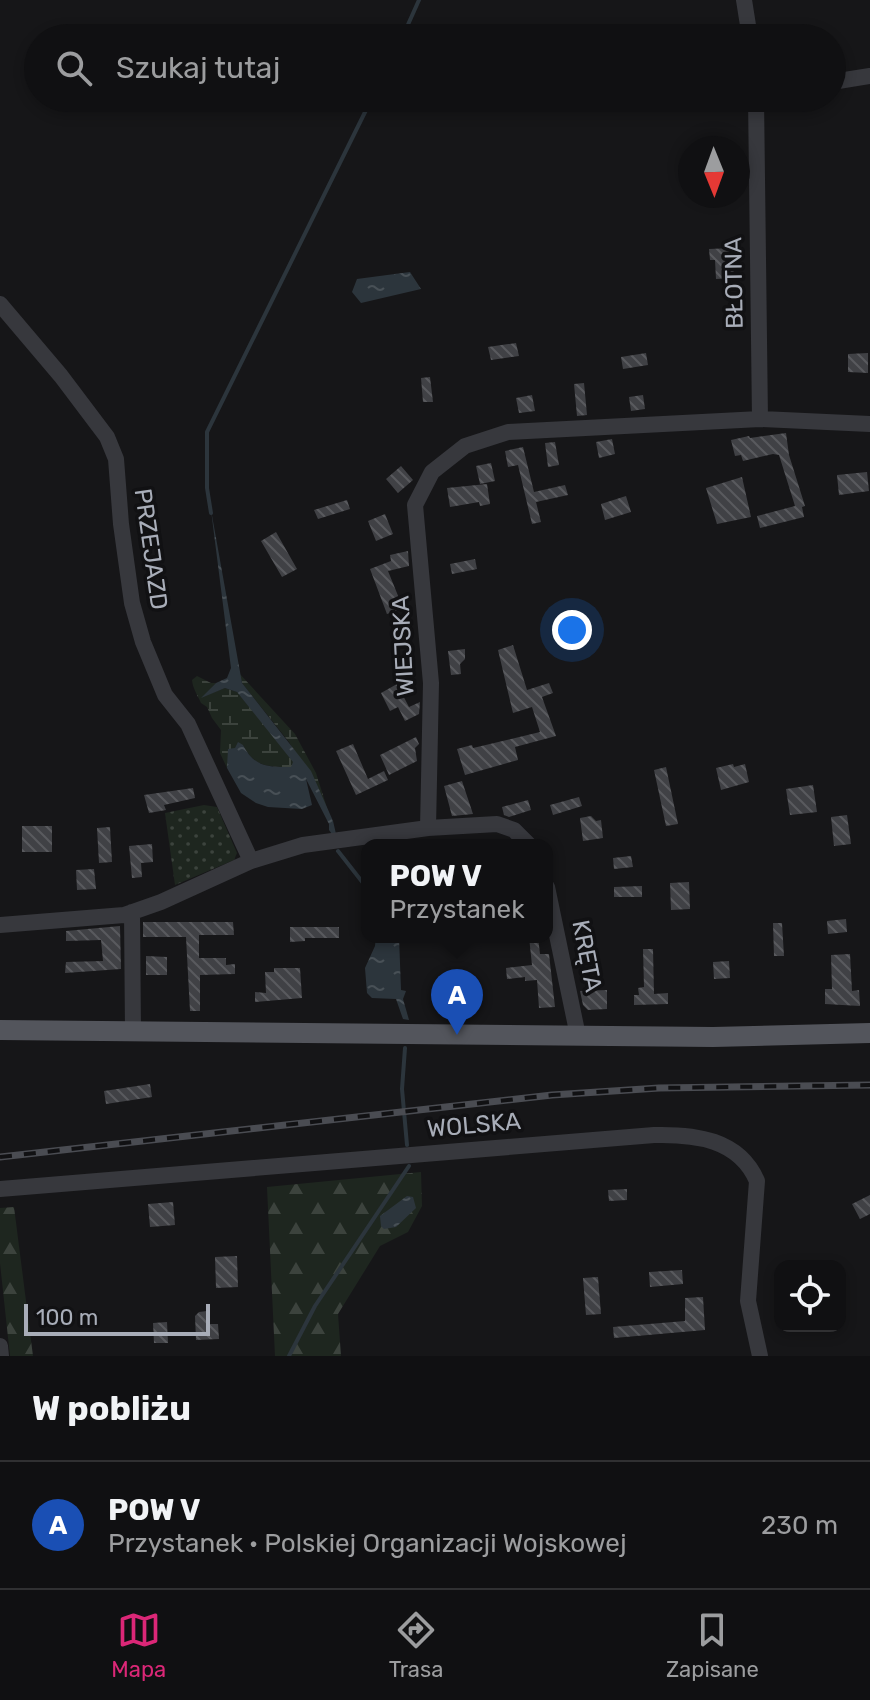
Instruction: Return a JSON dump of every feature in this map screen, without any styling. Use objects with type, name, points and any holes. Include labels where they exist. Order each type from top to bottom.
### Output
[{"type":"main road","points":[[0,1030],[713,1037],[870,1033]]},
{"type":"street","points":[[744,0],[748,24]]},
{"type":"street","points":[[846,80],[870,76]]},
{"type":"street","name":"BŁOTNA","points":[[756,112],[760,419]]},
{"type":"street","name":"PRZEJAZD","points":[[0,304],[107,437],[116,459],[132,603],[143,642],[165,695],[188,724],[251,861]]},
{"type":"street","name":"WIEJSKA","points":[[428,828],[431,683],[415,505],[432,472],[465,446],[508,432],[760,419],[870,424]]},
{"type":"street","points":[[0,925],[132,912],[251,861],[303,845],[428,828],[497,824],[514,830],[523,839]]},
{"type":"street","points":[[132,912],[133,1032]]},
{"type":"street","name":"KRĘTA","points":[[553,916],[578,1036]]},
{"type":"street","name":"WOLSKA","points":[[0,1189],[654,1135],[700,1137],[719,1142],[732,1150],[751,1167],[757,1181],[748,1301],[760,1356]]},
{"type":"street","points":[[0,1346],[1,1356]]},
{"type":"green space","points":[[238,672],[295,734],[316,773],[328,811],[289,742],[242,683]]},
{"type":"green space","points":[[197,676],[216,683],[204,696],[225,688],[237,692],[287,752],[294,762],[292,767],[257,762],[243,745],[235,748],[227,768],[220,753],[221,730],[193,686],[192,680]]},
{"type":"green space","points":[[204,805],[217,807],[237,853],[234,860],[175,885],[165,813]]},
{"type":"green space","points":[[421,1172],[422,1206],[408,1232],[380,1246],[338,1314],[341,1356],[275,1356],[267,1187]]},
{"type":"green space","points":[[14,1207],[33,1356],[10,1356],[0,1263],[0,1208]]},
{"type":"water","points":[[410,272],[421,289],[361,303],[352,292],[357,279]]},
{"type":"water","points":[[211,510],[242,683],[311,771],[336,834],[329,830],[329,824],[306,779],[312,805],[302,809],[268,807],[241,793],[227,768],[228,749],[235,748],[238,742],[262,764],[291,767],[293,762],[237,692],[225,688],[201,698],[216,683],[227,678],[231,668]]},
{"type":"water","points":[[375,943],[399,943],[401,990],[406,991],[403,999],[409,1020],[403,1019],[396,999],[372,998],[367,993],[365,968]]},
{"type":"water","points":[[407,1196],[413,1197],[416,1208],[396,1227],[384,1229],[380,1216]]},
{"type":"building","points":[[732,248],[734,278],[716,279],[715,260],[710,260],[709,249]]},
{"type":"building","points":[[516,343],[519,356],[491,360],[488,347]]},
{"type":"building","points":[[646,353],[648,365],[623,369],[621,357]]},
{"type":"building","points":[[868,353],[868,373],[848,372],[848,354]]},
{"type":"building","points":[[430,377],[433,402],[423,402],[421,378]]},
{"type":"building","points":[[584,383],[587,415],[577,416],[574,384]]},
{"type":"building","points":[[532,395],[535,411],[519,413],[516,398]]},
{"type":"building","points":[[643,395],[645,409],[631,411],[629,397]]},
{"type":"building","points":[[786,433],[789,455],[805,506],[802,507],[804,517],[760,528],[757,516],[795,506],[779,455],[743,461],[741,455],[735,456],[731,440]]},
{"type":"building","points":[[612,439],[615,454],[599,458],[596,442]]},
{"type":"building","points":[[555,442],[559,465],[548,467],[545,443]]},
{"type":"building","points":[[523,447],[534,492],[565,485],[568,495],[536,502],[541,522],[532,524],[518,465],[508,467],[505,451]]},
{"type":"building","points":[[491,463],[495,481],[480,484],[476,466]]},
{"type":"building","points":[[401,466],[413,480],[398,493],[386,479]]},
{"type":"building","points":[[867,472],[869,491],[839,495],[837,475]]},
{"type":"building","points":[[742,477],[751,517],[717,524],[706,488]]},
{"type":"building","points":[[487,484],[490,504],[480,506],[479,502],[450,507],[447,488]]},
{"type":"building","points":[[626,496],[631,512],[605,520],[601,504]]},
{"type":"building","points":[[347,500],[350,509],[318,519],[314,510]]},
{"type":"building","points":[[385,514],[393,534],[376,541],[368,521]]},
{"type":"building","points":[[276,532],[297,569],[282,577],[261,541]]},
{"type":"building","points":[[408,551],[409,566],[388,571],[403,608],[387,614],[370,569],[391,561],[390,555]]},
{"type":"building","points":[[475,559],[477,569],[452,574],[450,564]]},
{"type":"building","points":[[513,645],[527,690],[549,683],[553,693],[542,697],[556,736],[515,747],[518,760],[465,775],[457,749],[540,732],[532,707],[513,713],[498,650]]},
{"type":"building","points":[[465,649],[465,659],[460,664],[461,674],[451,675],[448,651]]},
{"type":"building","points":[[397,684],[409,707],[420,702],[419,714],[405,721],[398,707],[390,711],[381,693]]},
{"type":"building","points":[[416,737],[419,744],[415,748],[417,761],[389,775],[380,755]]},
{"type":"building","points":[[353,744],[368,779],[384,771],[388,780],[356,795],[336,751]]},
{"type":"building","points":[[733,764],[734,767],[745,764],[749,782],[721,790],[716,768]]},
{"type":"building","points":[[666,767],[678,824],[666,826],[654,770]]},
{"type":"building","points":[[462,781],[473,814],[452,816],[444,786]]},
{"type":"building","points":[[813,785],[817,812],[790,815],[786,789]]},
{"type":"building","points":[[193,788],[195,798],[164,805],[166,810],[149,813],[144,795]]},
{"type":"building","points":[[579,797],[582,806],[553,815],[550,805]]},
{"type":"building","points":[[528,800],[531,810],[509,817],[504,815],[502,807]]},
{"type":"building","points":[[847,815],[851,844],[834,846],[831,817]]},
{"type":"building","points":[[591,816],[596,821],[601,820],[603,838],[583,841],[580,818]]},
{"type":"building","points":[[22,826],[52,826],[52,852],[22,852]]},
{"type":"building","points":[[110,827],[112,862],[99,863],[97,828]]},
{"type":"building","points":[[152,844],[153,862],[141,863],[142,877],[132,878],[129,846]]},
{"type":"building","points":[[631,856],[633,867],[614,869],[613,858]]},
{"type":"building","points":[[94,869],[96,889],[77,890],[76,870]]},
{"type":"building","points":[[689,882],[690,909],[671,910],[670,883]]},
{"type":"building","points":[[642,886],[642,897],[614,897],[614,887]]},
{"type":"building","points":[[846,919],[847,932],[828,934],[827,921]]},
{"type":"building","points":[[143,922],[233,922],[234,935],[199,935],[199,958],[226,958],[226,965],[235,964],[235,974],[200,975],[200,1011],[190,1011],[186,937],[143,937]]},
{"type":"building","points":[[773,923],[782,923],[784,956],[774,956]]},
{"type":"building","points":[[120,926],[121,969],[65,973],[66,962],[103,961],[101,940],[66,941],[66,931]]},
{"type":"building","points":[[290,927],[339,927],[339,938],[305,938],[305,941],[290,942]]},
{"type":"building","points":[[530,943],[539,943],[540,954],[549,954],[555,1007],[539,1008],[537,980],[525,981],[525,977],[507,979],[506,968],[532,965]]},
{"type":"building","points":[[643,949],[653,949],[654,994],[668,993],[668,1004],[634,1005],[634,995],[639,995],[638,988],[644,987]]},
{"type":"building","points":[[850,954],[852,991],[859,990],[860,1006],[825,1004],[825,989],[832,989],[831,955]]},
{"type":"building","points":[[146,956],[167,957],[167,975],[146,975]]},
{"type":"building","points":[[729,961],[730,978],[714,979],[713,962]]},
{"type":"building","points":[[274,968],[300,968],[302,998],[255,1002],[255,992],[266,993],[265,972],[274,972]]},
{"type":"building","points":[[607,990],[607,1009],[588,1010],[583,1005],[580,991]]},
{"type":"building","points":[[150,1084],[152,1097],[106,1104],[104,1091]]},
{"type":"building","points":[[627,1189],[627,1200],[609,1201],[608,1190]]},
{"type":"building","points":[[870,1195],[870,1214],[860,1219],[852,1204]]},
{"type":"building","points":[[173,1202],[175,1225],[150,1227],[148,1204]]},
{"type":"building","points":[[237,1256],[238,1287],[216,1288],[215,1257]]},
{"type":"building","points":[[682,1270],[683,1284],[650,1287],[649,1272]]},
{"type":"building","points":[[598,1277],[601,1314],[586,1315],[583,1278]]},
{"type":"building","points":[[703,1297],[705,1330],[614,1338],[613,1327],[685,1321],[685,1298]]},
{"type":"building","points":[[207,1311],[208,1324],[218,1324],[219,1339],[196,1340],[195,1316]]},
{"type":"building","points":[[167,1322],[168,1343],[154,1343],[153,1323]]},
{"type":"waterway","points":[[408,24],[419,0]]},
{"type":"waterway","points":[[211,513],[207,488],[207,432],[365,112]]},
{"type":"waterway","points":[[338,851],[361,880]]},
{"type":"waterway","points":[[405,1048],[402,1089],[407,1145]]},
{"type":"waterway","points":[[289,1356],[315,1306],[409,1166]]},
{"type":"railway","points":[[0,1157],[552,1095],[659,1088],[870,1085]]},
{"type":"place","name":"POW V","points":[[457,1035]]}]
